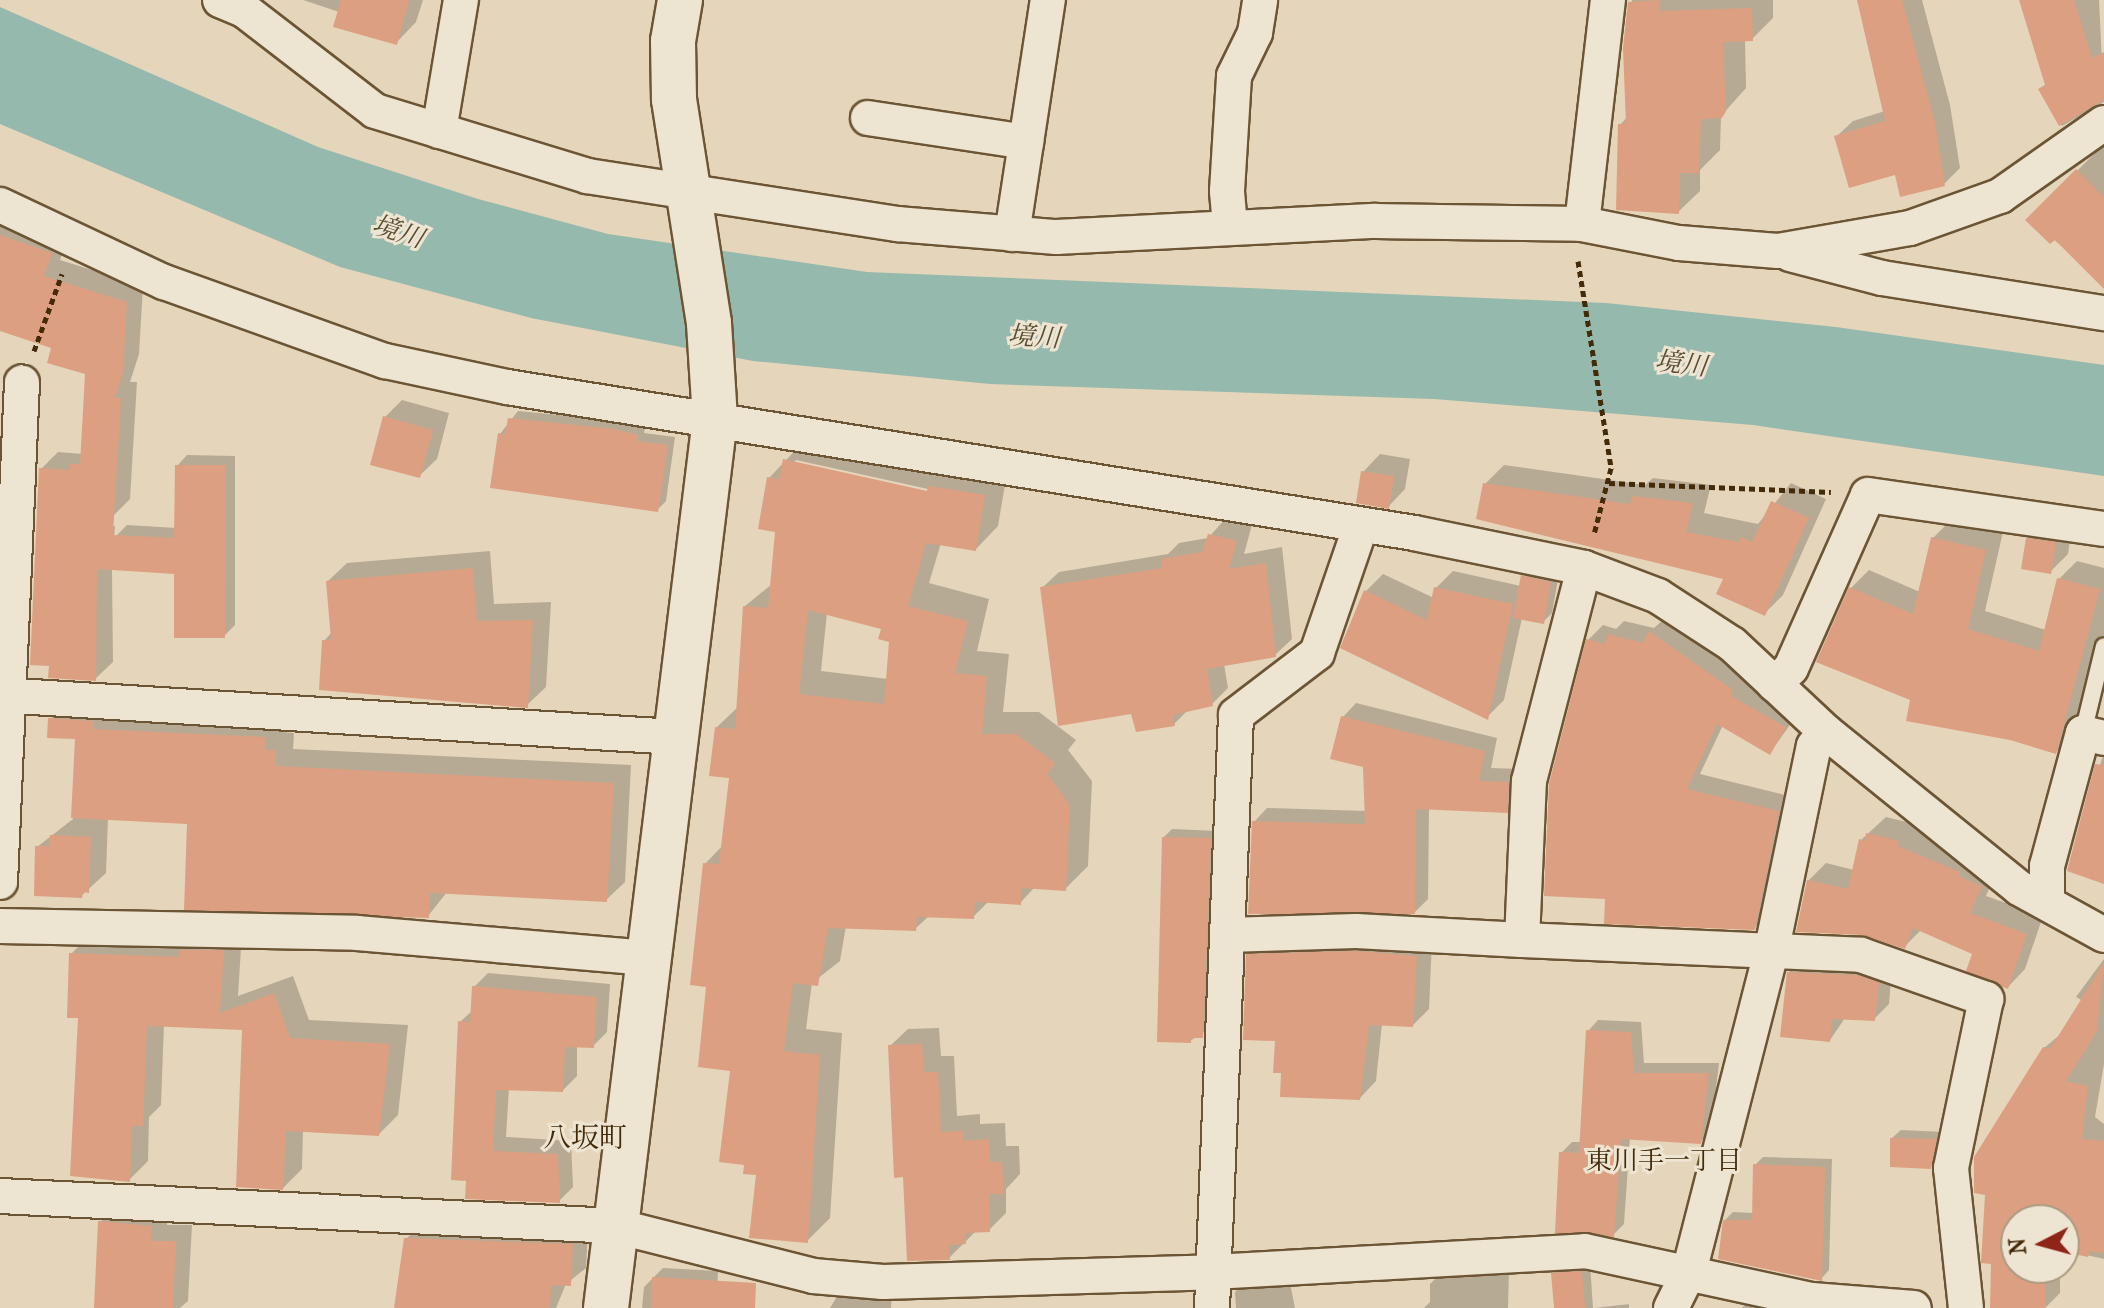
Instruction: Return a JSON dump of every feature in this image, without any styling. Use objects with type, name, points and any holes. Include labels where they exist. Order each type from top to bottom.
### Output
[{"type":"street","points":[[220,0],[244,10],[375,111],[688,205],[1056,237],[1230,226],[1679,243],[1778,251],[1882,278],[2104,313]]},
{"type":"street","points":[[439,131],[461,0]]},
{"type":"street","points":[[606,1308],[715,419],[713,371],[674,99],[673,41],[680,0]]},
{"type":"street","points":[[1012,234],[1048,0]]},
{"type":"street","points":[[1230,226],[1227,191],[1234,76],[1255,33],[1260,0]]},
{"type":"street","points":[[1580,239],[1608,0]]},
{"type":"street","points":[[868,118],[1026,142]]},
{"type":"street","points":[[1778,251],[1910,228],[2000,196],[2104,123]]},
{"type":"street","points":[[0,205],[164,282],[385,361],[507,387],[1361,525],[1584,568],[1658,596],[1732,644],[1826,732],[2019,888],[2047,900],[2104,935]]},
{"type":"street","points":[[0,882],[4,696],[22,382]]},
{"type":"street","points":[[1774,684],[1791,668],[1868,495],[2104,529]]},
{"type":"street","points":[[1212,1308],[1236,715],[1317,653],[1361,525]]},
{"type":"street","points":[[1522,940],[1529,781],[1584,568]]},
{"type":"street","points":[[4,696],[675,737]]},
{"type":"street","points":[[1671,1308],[1689,1272],[1772,948],[1814,746],[1826,732]]},
{"type":"street","points":[[2047,900],[2047,866],[2094,736]]},
{"type":"street","points":[[0,926],[357,933],[648,958]]},
{"type":"street","points":[[1227,935],[1356,931],[1772,948],[1861,955],[1986,999],[1951,1168],[1966,1308]]},
{"type":"street","points":[[0,1196],[616,1226],[813,1276],[883,1282],[1213,1272],[1585,1251],[1812,1300],[1914,1308]]},
{"type":"lane","points":[[2094,736],[2104,646]]},
{"type":"path","points":[[1580,239],[1611,468],[1584,568]]},
{"type":"path","points":[[22,382],[74,241]]},
{"type":"path","points":[[1609,483],[1750,485],[1868,495]]},
{"type":"water","name":"境川","points":[[0,7],[318,147],[478,199],[608,234],[867,272],[1606,303],[1836,327],[2104,365],[2104,476],[1753,425],[1434,399],[990,384],[753,361],[531,318],[340,267],[0,124]]},
{"type":"building","points":[[341,0],[409,0],[397,45],[333,27]]},
{"type":"building","points":[[1659,0],[1660,11],[1752,8],[1753,41],[1723,42],[1726,111],[1722,118],[1701,119],[1699,173],[1680,173],[1679,214],[1616,210],[1618,124],[1626,124],[1623,48],[1628,2]]},
{"type":"building","points":[[1857,0],[1902,0],[1935,122],[1945,186],[1900,197],[1895,175],[1849,188],[1834,136],[1885,121]]},
{"type":"building","points":[[2019,0],[2074,0],[2092,58],[2104,52],[2104,100],[2059,126],[2038,89],[2045,85]]},
{"type":"building","points":[[2076,169],[2104,197],[2104,289],[2055,240],[2050,244],[2025,220]]},
{"type":"building","points":[[0,235],[52,253],[44,276],[127,302],[123,372],[115,398],[121,398],[113,535],[174,538],[175,465],[226,465],[225,638],[174,638],[174,574],[97,569],[96,681],[48,678],[49,666],[30,665],[39,468],[70,470],[70,464],[80,464],[85,374],[47,363],[51,348],[0,331]]},
{"type":"building","points":[[383,416],[433,430],[420,478],[370,465]]},
{"type":"building","points":[[508,418],[614,429],[638,435],[637,441],[668,445],[658,512],[490,488],[498,433],[505,435]]},
{"type":"building","points":[[783,459],[927,491],[928,486],[985,495],[976,551],[926,543],[908,606],[968,621],[955,673],[987,676],[982,734],[1016,734],[1055,763],[1047,774],[1070,805],[1066,891],[1021,888],[1021,905],[975,902],[974,919],[917,917],[916,931],[828,928],[818,986],[793,983],[784,1051],[820,1055],[808,1243],[749,1238],[756,1175],[743,1174],[744,1165],[719,1162],[730,1071],[698,1067],[706,987],[690,985],[703,863],[719,864],[729,778],[709,776],[715,727],[735,729],[743,606],[768,608],[775,532],[758,529],[767,477],[779,479]],"holes":[[[808,610],[881,629],[878,639],[889,642],[884,704],[799,694]]]},
{"type":"building","points":[[1361,471],[1394,476],[1389,509],[1356,503]]},
{"type":"building","points":[[1483,483],[1630,504],[1632,496],[1693,503],[1686,532],[1739,542],[1741,537],[1752,542],[1771,501],[1809,518],[1765,616],[1716,594],[1723,579],[1476,519]]},
{"type":"building","points":[[1208,534],[1237,541],[1229,569],[1266,563],[1276,657],[1207,669],[1213,706],[1173,715],[1175,726],[1136,732],[1131,714],[1058,726],[1040,587],[1162,568],[1161,559],[1202,552]]},
{"type":"building","points":[[1931,537],[1986,550],[1968,629],[2039,651],[2057,578],[2100,589],[2056,754],[2010,740],[1906,721],[1910,700],[1816,662],[1849,587],[1913,614]]},
{"type":"building","points":[[2026,538],[2056,542],[2051,574],[2021,569]]},
{"type":"building","points":[[473,568],[477,621],[533,620],[528,708],[319,690],[322,640],[331,640],[326,581]]},
{"type":"building","points":[[1521,575],[1551,582],[1544,624],[1513,618]]},
{"type":"building","points":[[1434,587],[1513,604],[1488,720],[1340,648],[1364,590],[1427,620]]},
{"type":"building","points":[[1649,631],[1733,690],[1731,696],[1786,727],[1770,755],[1717,724],[1687,789],[1779,811],[1755,930],[1604,924],[1605,899],[1544,896],[1549,784],[1586,639],[1605,644],[1608,634],[1643,643]]},
{"type":"building","points":[[1341,716],[1485,751],[1479,781],[1509,782],[1508,813],[1416,809],[1415,914],[1248,914],[1252,821],[1365,824],[1363,767],[1330,759]]},
{"type":"building","points":[[48,718],[94,721],[93,729],[265,737],[265,750],[276,750],[276,766],[614,783],[607,902],[430,893],[429,918],[184,910],[187,824],[71,818],[75,739],[47,738]]},
{"type":"building","points":[[2095,764],[2104,765],[2104,884],[2067,871]]},
{"type":"building","points":[[1866,833],[1899,841],[1898,846],[1960,872],[1958,876],[1982,886],[1970,913],[2027,934],[2008,989],[1966,971],[1972,954],[1913,928],[1905,949],[1862,935],[1796,932],[1807,880],[1848,889],[1859,839],[1865,841]]},
{"type":"building","points":[[50,835],[91,837],[89,893],[83,892],[82,898],[34,896],[35,846],[49,846]]},
{"type":"building","points":[[1162,837],[1211,838],[1203,1038],[1191,1038],[1191,1043],[1157,1042]]},
{"type":"building","points":[[180,950],[224,950],[220,1013],[274,993],[290,1038],[390,1044],[379,1136],[286,1131],[283,1190],[236,1187],[242,1030],[147,1026],[143,1126],[132,1126],[130,1182],[70,1176],[78,1018],[67,1018],[69,953],[180,957]]},
{"type":"building","points":[[1356,951],[1417,956],[1413,1027],[1369,1025],[1360,1100],[1280,1097],[1281,1073],[1273,1073],[1275,1041],[1243,1040],[1246,954]]},
{"type":"building","points":[[2104,963],[2097,1031],[2066,1081],[2088,1086],[2082,1139],[2104,1141],[2104,1253],[2090,1251],[2088,1257],[2080,1255],[2080,1204],[2000,1204],[2000,1284],[2045,1284],[2045,1308],[1990,1308],[1991,1264],[1981,1263],[1985,1195],[1974,1193],[1974,1157],[2043,1047],[2050,1049]]},
{"type":"building","points":[[1787,972],[1857,975],[1879,982],[1875,1021],[1832,1019],[1830,1042],[1780,1037]]},
{"type":"building","points":[[472,986],[597,997],[594,1048],[565,1047],[563,1092],[496,1090],[493,1151],[558,1154],[560,1203],[465,1199],[466,1181],[451,1180],[458,1021],[470,1022]]},
{"type":"building","points":[[1586,1030],[1631,1032],[1634,1073],[1709,1073],[1701,1144],[1621,1139],[1614,1237],[1555,1233],[1559,1152],[1579,1153]]},
{"type":"building","points":[[922,1044],[924,1072],[938,1072],[941,1132],[963,1131],[963,1141],[989,1139],[990,1162],[1002,1162],[1004,1194],[989,1194],[990,1232],[965,1233],[966,1244],[949,1245],[950,1260],[907,1261],[903,1177],[894,1178],[888,1045]]},
{"type":"building","points":[[1890,1138],[1937,1139],[1931,1169],[1890,1167]]},
{"type":"building","points":[[1753,1164],[1825,1167],[1822,1281],[1718,1259],[1723,1220],[1752,1220]]},
{"type":"building","points":[[98,1221],[152,1226],[151,1241],[176,1241],[173,1308],[94,1308]]},
{"type":"building","points":[[404,1238],[573,1244],[571,1286],[551,1285],[550,1308],[394,1308]]},
{"type":"building","points":[[1582,1271],[1585,1308],[1554,1308],[1551,1273]]},
{"type":"building","points":[[652,1277],[756,1283],[755,1308],[651,1308]]},
{"type":"district","name":"八坂町","points":[[585,1138]]},
{"type":"district","name":"東川手一丁目","points":[[1664,1161]]}]
